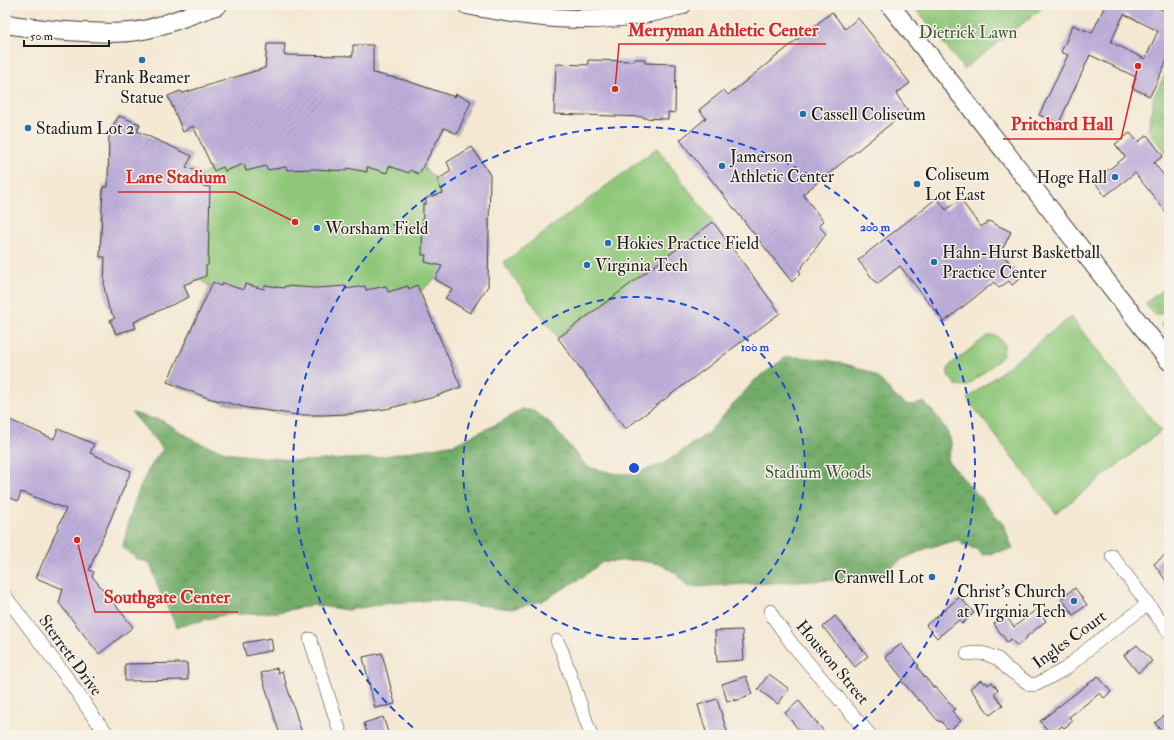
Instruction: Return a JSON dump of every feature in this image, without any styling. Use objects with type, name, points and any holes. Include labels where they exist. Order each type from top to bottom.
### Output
[{"type":"main road","points":[[5,24],[64,31],[106,33],[132,31],[147,29],[182,19],[218,5]]},
{"type":"main road","points":[[467,5],[525,16],[580,20],[609,19],[639,15],[682,5]]},
{"type":"main road","points":[[890,5],[1169,361]]},
{"type":"street","points":[[1112,556],[1169,632]]},
{"type":"street","name":"Sterrett Drive","points":[[5,596],[68,679],[95,719],[109,735]]},
{"type":"street","name":"Ingles Court","points":[[967,654],[976,653],[992,656],[998,659],[1008,669],[1028,683],[1037,684],[1065,669],[1093,645],[1148,604]]},
{"type":"street","name":"Houston Street","points":[[770,611],[792,644],[870,735]]},
{"type":"street","points":[[310,638],[341,735]]},
{"type":"street","points":[[557,641],[562,651],[591,735]]},
{"type":"green space","name":"Dietrick Lawn","points":[[913,5],[1046,5],[964,69]]},
{"type":"green space","points":[[267,44],[285,44],[284,55],[353,56],[353,45],[373,45],[373,73],[404,80],[455,97],[456,94],[471,101],[457,134],[444,128],[423,167],[437,180],[451,171],[447,162],[472,147],[490,175],[488,286],[470,313],[445,298],[452,289],[435,279],[420,292],[461,387],[407,405],[346,415],[325,416],[283,414],[241,407],[201,396],[180,388],[167,382],[210,287],[200,279],[185,285],[189,297],[134,322],[136,328],[116,334],[110,320],[115,318],[106,296],[104,274],[105,258],[100,257],[103,187],[108,187],[109,132],[119,116],[140,124],[138,132],[192,156],[187,167],[203,174],[213,167],[193,127],[183,132],[168,96],[180,91],[183,93],[265,68]]},
{"type":"green space","points":[[1169,67],[1169,158],[1148,130],[1154,96]]},
{"type":"green space","name":"Hokies Practice Field","points":[[657,148],[713,222],[558,338],[503,263]]},
{"type":"green space","points":[[1161,291],[1169,296],[1169,312],[1155,315],[1145,304]]},
{"type":"green space","points":[[1071,317],[1161,431],[1056,513],[967,399]]},
{"type":"green space","points":[[1169,318],[1169,334],[1161,324],[1164,320]]},
{"type":"green space","points":[[987,336],[997,336],[1004,344],[1003,355],[998,361],[967,386],[956,385],[948,375],[948,368]]},
{"type":"green space","name":"Stadium Woods","points":[[786,357],[827,360],[867,371],[874,374],[894,396],[905,404],[914,405],[924,402],[941,422],[948,434],[951,445],[947,460],[1003,524],[1013,549],[983,555],[976,549],[964,546],[958,540],[927,548],[901,560],[876,578],[688,587],[677,574],[660,564],[636,560],[602,562],[583,577],[542,601],[511,609],[435,600],[391,603],[347,610],[314,605],[279,612],[223,615],[177,627],[160,593],[150,563],[137,559],[123,547],[137,495],[148,471],[163,449],[132,413],[163,421],[199,443],[233,454],[300,461],[373,458],[455,444],[501,422],[522,409],[533,411],[548,421],[587,467],[618,474],[635,473],[663,464],[708,433],[754,381]]},
{"type":"building","points":[[1104,5],[1151,5],[1169,13],[1169,56],[1150,96],[1132,88],[1136,77],[1090,55],[1059,123],[1039,115],[1068,55],[1061,52],[1073,25],[1092,33],[1105,6]],"holes":[[[1124,14],[1158,31],[1145,59],[1111,42]]]},
{"type":"building","name":"Cassell Coliseum","points":[[832,12],[845,29],[858,18],[910,83],[896,94],[908,110],[803,194],[823,221],[819,226],[826,234],[799,271],[801,273],[792,282],[680,140],[706,118],[699,110],[724,90],[728,95]]},
{"type":"building","points":[[267,44],[285,44],[284,55],[353,56],[353,45],[373,45],[373,73],[404,80],[455,97],[456,94],[471,101],[457,134],[444,128],[419,174],[410,170],[409,173],[389,166],[387,173],[367,167],[367,172],[347,168],[347,171],[314,169],[287,170],[286,167],[267,170],[266,166],[246,171],[244,164],[225,171],[223,167],[214,171],[193,126],[183,132],[168,96],[180,91],[183,93],[265,68]]},
{"type":"building","points":[[634,59],[645,59],[645,63],[676,64],[675,113],[668,112],[668,119],[554,114],[556,64],[588,65],[588,60],[634,61]]},
{"type":"building","points":[[119,116],[140,124],[137,131],[192,156],[186,167],[205,175],[183,183],[210,187],[208,265],[206,266],[206,276],[184,285],[189,297],[134,322],[136,328],[116,334],[110,320],[115,318],[109,309],[104,287],[105,257],[100,257],[103,187],[108,187],[109,132]]},
{"type":"building","name":"Hoge Hall","points":[[1130,133],[1138,142],[1147,135],[1163,156],[1154,163],[1169,182],[1169,216],[1135,173],[1105,196],[1094,181],[1125,157],[1115,144]]},
{"type":"building","points":[[472,147],[490,175],[488,286],[470,313],[445,298],[452,289],[435,279],[442,266],[425,262],[426,255],[422,255],[423,204],[426,204],[426,198],[443,193],[437,180],[451,171],[447,162]]},
{"type":"building","name":"Hahn-Hurst Basketball Practice Center","points":[[937,198],[946,210],[960,199],[981,227],[989,221],[1011,232],[1001,252],[1021,278],[1012,285],[1009,281],[999,288],[994,282],[944,322],[900,266],[877,284],[858,260]]},
{"type":"building","points":[[713,222],[780,313],[625,429],[558,338]]},
{"type":"building","points":[[213,282],[221,286],[223,283],[243,290],[245,284],[264,289],[265,285],[284,288],[285,286],[316,288],[346,286],[346,289],[365,286],[366,290],[386,286],[388,292],[408,286],[409,289],[417,285],[461,387],[431,398],[386,409],[348,414],[298,415],[248,408],[208,398],[167,382]]},
{"type":"building","points":[[5,418],[54,439],[58,429],[94,444],[90,453],[131,471],[89,570],[94,572],[92,576],[133,627],[99,654],[59,603],[63,589],[36,578],[66,509],[21,492],[18,501],[5,496]]},
{"type":"building","points":[[1169,552],[1169,585],[1154,564]]},
{"type":"building","name":"Christ's Church at Virginia Tech","points":[[1075,588],[1087,605],[1073,615],[1061,598]]},
{"type":"building","points":[[960,597],[974,613],[962,624],[959,620],[937,638],[926,625]]},
{"type":"building","points":[[1037,609],[1046,621],[1017,646],[1011,639],[1007,642],[994,624],[1005,615],[1014,627]]},
{"type":"building","points":[[835,616],[868,656],[855,667],[823,627]]},
{"type":"building","points":[[742,630],[744,660],[717,662],[715,631]]},
{"type":"building","points":[[271,638],[273,650],[246,656],[243,643]]},
{"type":"building","points":[[901,644],[919,666],[917,667],[934,688],[936,687],[955,709],[952,711],[961,721],[949,731],[920,700],[919,701],[901,680],[903,679],[885,657]]},
{"type":"building","points":[[1137,645],[1152,661],[1138,673],[1124,655]]},
{"type":"building","points":[[382,653],[395,704],[375,708],[363,657]]},
{"type":"building","points":[[187,663],[188,680],[125,681],[125,664]]},
{"type":"building","points":[[277,668],[278,673],[282,671],[302,733],[298,735],[280,735],[261,673]]},
{"type":"building","points":[[769,674],[789,689],[778,704],[758,689]]},
{"type":"building","points":[[746,676],[752,694],[735,701],[735,699],[727,701],[722,684]]},
{"type":"building","points":[[1098,676],[1111,692],[1104,698],[1100,693],[1069,717],[1073,721],[1064,728],[1062,726],[1051,735],[1040,721]]},
{"type":"building","points":[[981,680],[984,684],[986,682],[988,685],[992,682],[998,690],[994,694],[1003,705],[990,715],[970,688]]},
{"type":"building","points":[[717,699],[728,735],[707,735],[698,705]]},
{"type":"building","points":[[799,701],[827,735],[803,735],[785,713]]},
{"type":"building","points":[[1169,712],[1169,735],[1164,735],[1155,723]]},
{"type":"building","points":[[383,717],[389,735],[368,735],[364,723]]},
{"type":"place","name":"Frank Beamer Statue","points":[[142,60]]},
{"type":"place","name":"Pritchard Hall","points":[[1138,66]]},
{"type":"place","name":"Merryman Athletic Center","points":[[615,89]]},
{"type":"place","name":"Cassell Coliseum","points":[[803,114]]},
{"type":"place","name":"Stadium Lot 2","points":[[28,128]]},
{"type":"place","name":"Jamerson Athletic Center","points":[[722,166]]},
{"type":"place","name":"Hoge Hall","points":[[1115,177]]},
{"type":"place","name":"Coliseum Lot East","points":[[917,184]]},
{"type":"place","name":"Lane Stadium","points":[[295,222]]},
{"type":"place","name":"Worsham Field","points":[[317,228]]},
{"type":"place","name":"Hokies Practice Field","points":[[608,243]]},
{"type":"place","name":"Hahn-Hurst Basketball Practice Center","points":[[934,262]]},
{"type":"place","name":"Virginia Tech","points":[[587,265]]},
{"type":"place","name":"Southgate Center","points":[[77,540]]},
{"type":"place","name":"Cranwell Lot","points":[[932,577]]},
{"type":"place","name":"Christ's Church at Virginia Tech","points":[[1074,601]]}]
